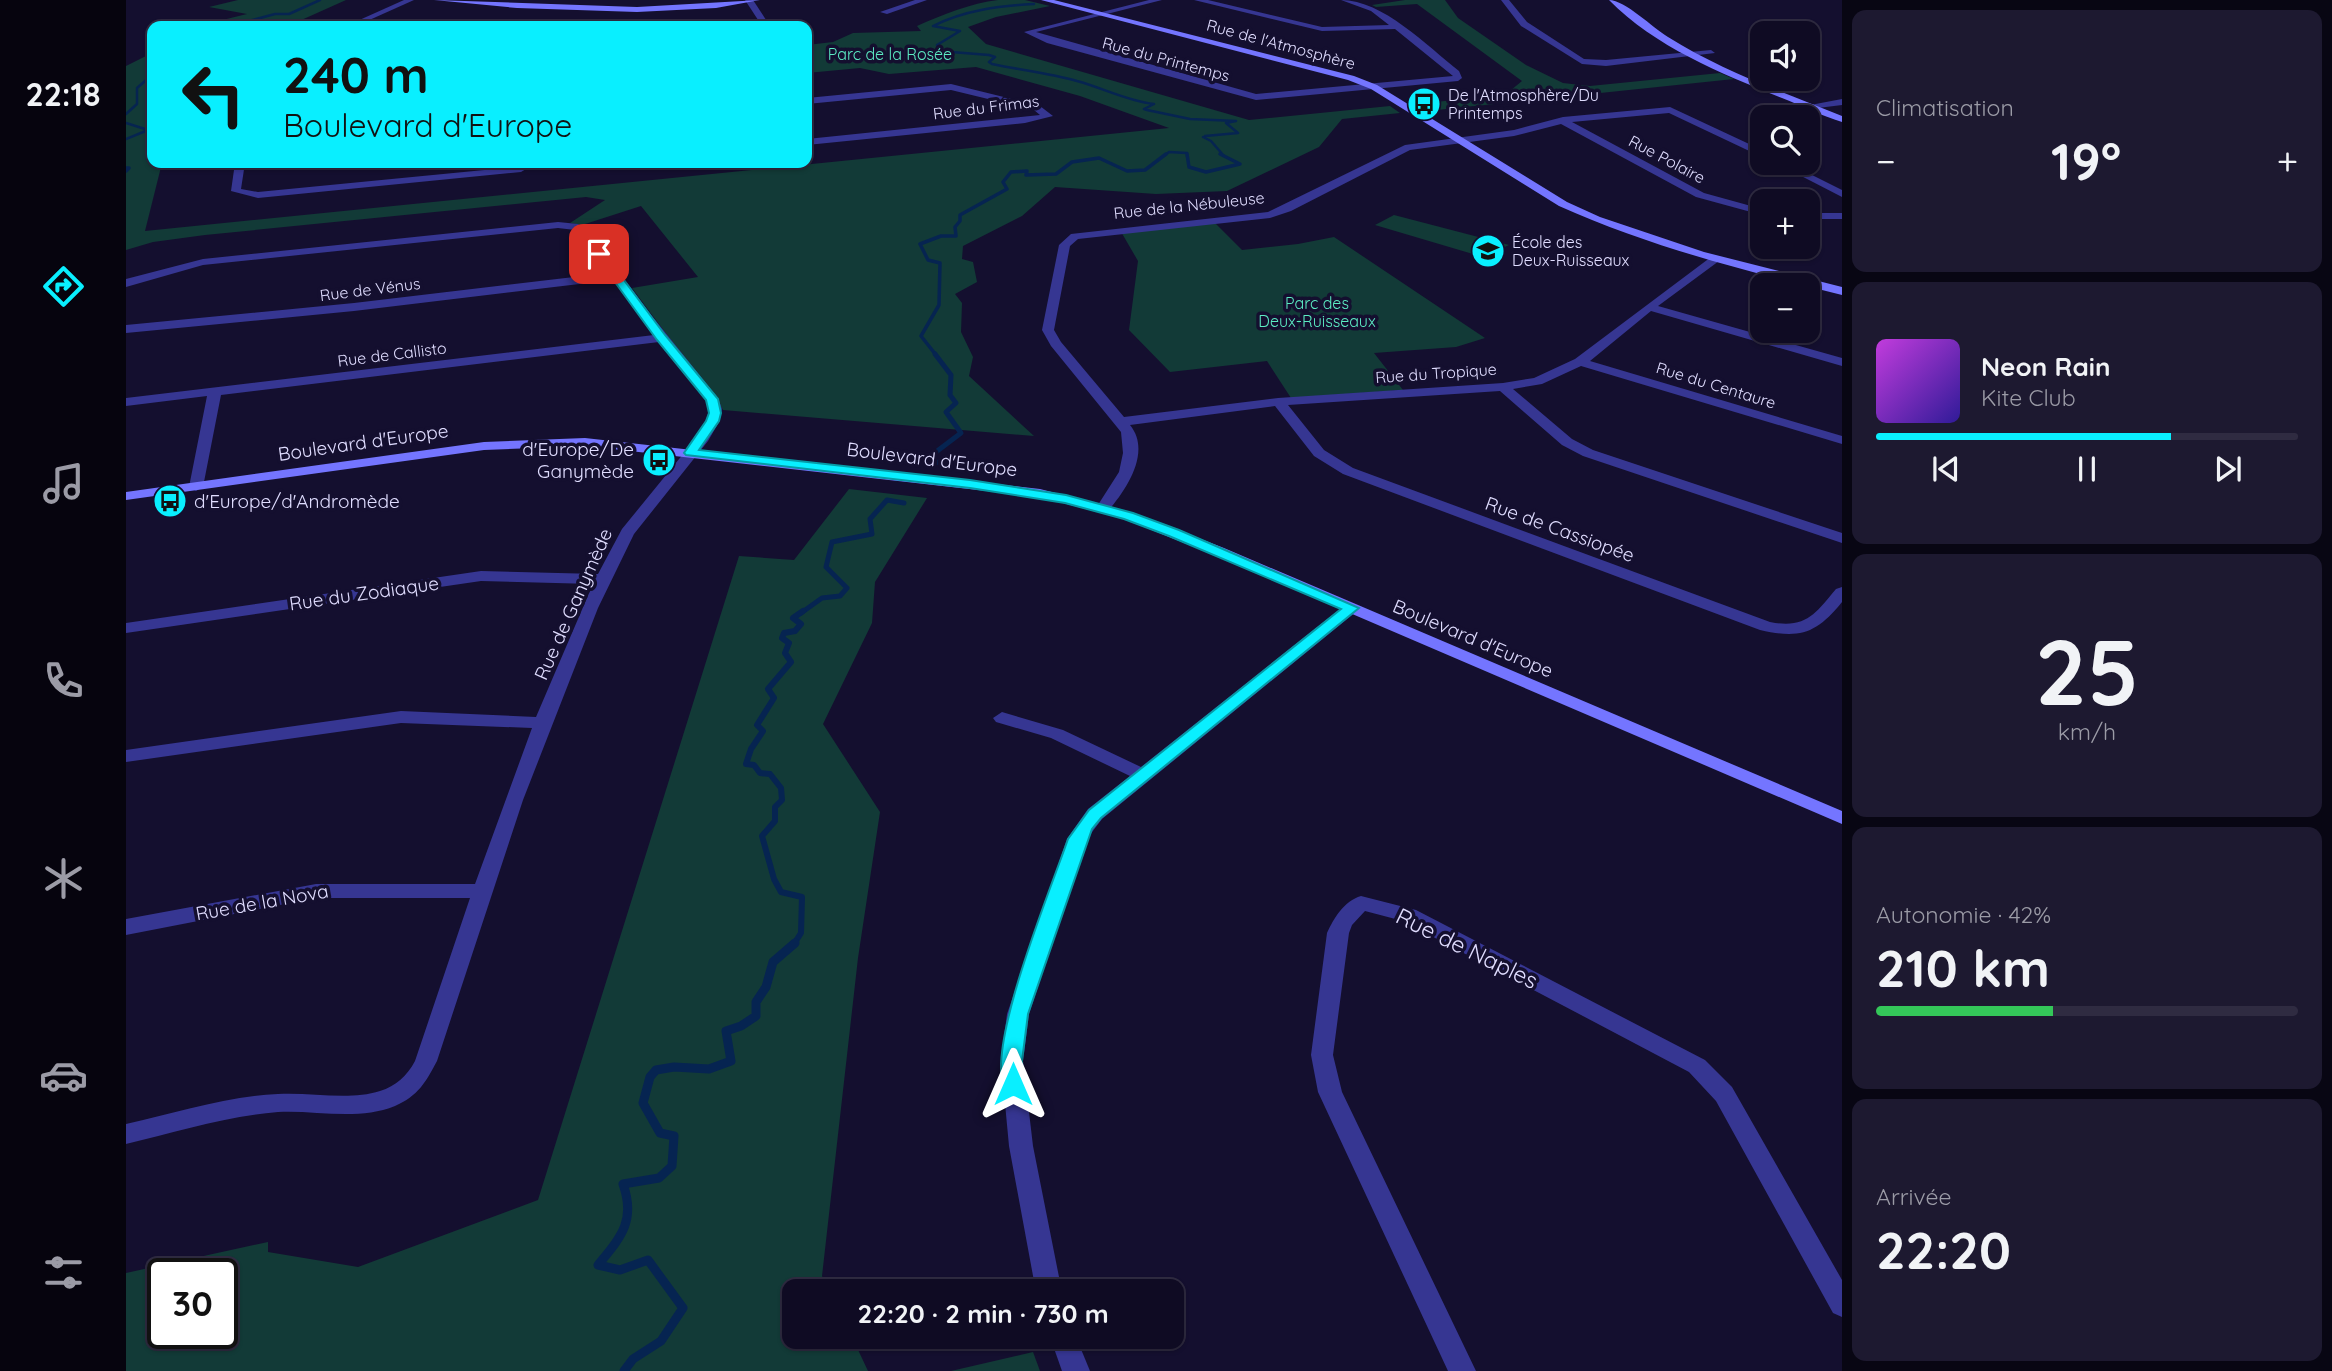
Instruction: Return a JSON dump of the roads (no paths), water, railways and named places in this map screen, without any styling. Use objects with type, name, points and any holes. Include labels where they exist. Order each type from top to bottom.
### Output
[{"type":"street","points":[[362,21],[410,0]]},
{"type":"street","points":[[438,0],[603,10],[689,7],[751,0],[763,21]]},
{"type":"street","points":[[501,0],[626,5],[716,0]]},
{"type":"street","points":[[884,12],[923,0]]},
{"type":"street","name":"Rue de l'Atmosphère","points":[[1045,0],[1322,69],[1374,87],[1588,217],[1639,237],[1842,291]]},
{"type":"street","points":[[1100,13],[1158,0]]},
{"type":"street","points":[[1198,0],[1322,29],[1396,27]]},
{"type":"street","points":[[1345,0],[1370,7],[1456,73],[1458,78],[1374,87]]},
{"type":"street","points":[[1505,0],[1524,24],[1582,61],[1606,64],[1711,53]]},
{"type":"street","points":[[1616,3],[1651,31],[1694,54],[1808,105]]},
{"type":"street","points":[[1616,3],[1636,5]]},
{"type":"street","name":"Rue du Printemps","points":[[1100,13],[1028,32],[1050,41],[1250,96],[1374,87]]},
{"type":"street","points":[[1652,18],[1711,53],[1750,71]]},
{"type":"street","name":"Rue du Frimas","points":[[812,100],[957,88],[1037,108],[1048,116],[812,141]]},
{"type":"street","points":[[1797,91],[1842,110]]},
{"type":"street","points":[[1816,105],[1842,102]]},
{"type":"street","name":"Rue de la Nébuleuse","points":[[1103,508],[1115,494],[1128,469],[1130,440],[1128,431],[1055,343],[1048,330],[1068,240],[1093,232],[1279,212],[1408,147],[1514,133],[1563,120],[1671,110],[1750,147]]},
{"type":"street","points":[[1820,110],[1842,119]]},
{"type":"street","name":"Rue Polaire","points":[[1563,120],[1700,195],[1750,209]]},
{"type":"street","points":[[239,168],[236,191],[258,195],[521,168]]},
{"type":"street","points":[[1804,175],[1842,194]]},
{"type":"street","points":[[1820,216],[1842,216]]},
{"type":"street","name":"Rue de Ganymède","points":[[126,283],[162,271],[203,262],[558,225],[581,229],[661,338],[715,405],[712,421],[691,453],[625,534],[604,579],[543,723],[426,1061],[416,1080],[405,1090],[368,1104],[278,1102],[126,1134]]},
{"type":"street","name":"Rue du Tropique","points":[[1121,422],[1278,401],[1503,387],[1537,381],[1580,362],[1648,307],[1715,259]]},
{"type":"street","name":"Rue de Vénus","points":[[126,329],[314,311],[616,276]]},
{"type":"street","points":[[1648,307],[1842,362]]},
{"type":"street","name":"Rue de Callisto","points":[[126,402],[661,338]]},
{"type":"street","name":"Rue du Centaure","points":[[1580,362],[1842,440]]},
{"type":"street","points":[[1503,387],[1567,442],[1588,453],[1842,538]]},
{"type":"street","points":[[196,487],[215,393]]},
{"type":"street","name":"Rue de Cassiopée","points":[[1278,401],[1305,439],[1319,453],[1341,468],[1766,626],[1795,631],[1807,628],[1816,623],[1842,592]]},
{"type":"street","name":"Boulevard d'Europe","points":[[126,496],[509,444],[585,442],[1015,489],[1103,508],[1218,551],[1842,818]]},
{"type":"street","name":"Rue du Zodiaque","points":[[126,628],[481,576],[604,579]]},
{"type":"street","points":[[1047,1279],[1021,1146],[1013,1084],[1014,1037],[1018,1014],[1077,839],[1095,814],[1352,608]]},
{"type":"street","points":[[126,756],[401,717],[543,723]]},
{"type":"street","points":[[1002,718],[1057,734],[1144,776]]},
{"type":"street","name":"Rue de la Nova","points":[[126,927],[316,891],[483,891]]},
{"type":"street","name":"Rue de Naples","points":[[1462,1371],[1330,1092],[1324,1073],[1322,1055],[1338,933],[1343,921],[1361,904],[1409,915],[1697,1066],[1724,1094],[1842,1305]]},
{"type":"street","points":[[1068,1349],[1076,1371]]},
{"type":"waterway","points":[[249,21],[275,14],[289,14],[320,0]]},
{"type":"waterway","points":[[1034,4],[982,10],[933,26],[960,31],[937,45],[939,51],[989,55],[995,57],[989,62],[992,64],[1067,78],[1154,104],[1144,109],[1147,110],[1190,119],[1236,121],[1226,123],[1238,133],[1205,136]]},
{"type":"waterway","points":[[126,114],[137,104],[137,88],[147,79]]},
{"type":"waterway","points":[[126,123],[147,130]]},
{"type":"waterway","points":[[126,139],[147,130]]},
{"type":"waterway","points":[[1203,137],[1211,141],[1224,156]]},
{"type":"waterway","points":[[1164,156],[1169,152],[1187,154]]},
{"type":"waterway","points":[[936,355],[921,336],[939,305],[940,263],[928,260],[920,244],[941,236],[956,236],[955,227],[960,221],[960,215],[1007,189],[1003,182],[1011,172],[1027,171],[1026,175],[1056,174],[1072,162],[1099,158],[1127,171],[1145,170],[1166,154]]},
{"type":"waterway","points":[[1187,154],[1189,167],[1206,172],[1240,164],[1224,156]]},
{"type":"waterway","points":[[1220,154],[1224,156]]},
{"type":"waterway","points":[[126,168],[129,168],[126,171]]},
{"type":"waterway","points":[[935,354],[951,375],[950,395],[956,403],[946,412],[961,433],[924,461],[946,463],[949,468]]},
{"type":"waterway","points":[[801,613],[822,598],[840,596],[847,588],[826,567],[832,542],[872,534],[870,519],[887,500],[904,503]]},
{"type":"waterway","points":[[794,944],[801,933],[802,897],[781,892],[774,879],[762,836],[775,821],[775,807],[782,800],[781,788],[770,774],[760,773],[754,765],[746,764],[751,749],[763,731],[757,725],[774,698],[768,689],[791,662],[785,653],[789,643],[782,638],[784,633],[795,631],[801,624],[793,618],[803,611]]},
{"type":"waterway","points":[[624,1371],[633,1359],[661,1341],[683,1308],[648,1260],[620,1270],[598,1265],[619,1237],[627,1219],[627,1197],[623,1184],[659,1178],[672,1166],[674,1136],[660,1133],[643,1103],[650,1077],[656,1070],[674,1067],[709,1069],[731,1061],[726,1031],[741,1026],[756,1016],[756,1002],[766,987],[773,962],[794,944]]},
{"type":"place","name":"De l'Atmosphère/Du Printemps","points":[[1424,104]]},
{"type":"place","name":"École des Deux-Ruisseaux","points":[[1488,251]]},
{"type":"place","name":"d'Europe/De Ganymède","points":[[659,460]]},
{"type":"place","name":"d'Europe/d'Andromède","points":[[170,501]]},
{"type":"park label","name":"Parc de la Rosée","points":[[890,54]]},
{"type":"park label","name":"Parc des Deux-Ruisseaux","points":[[1317,312]]}]
